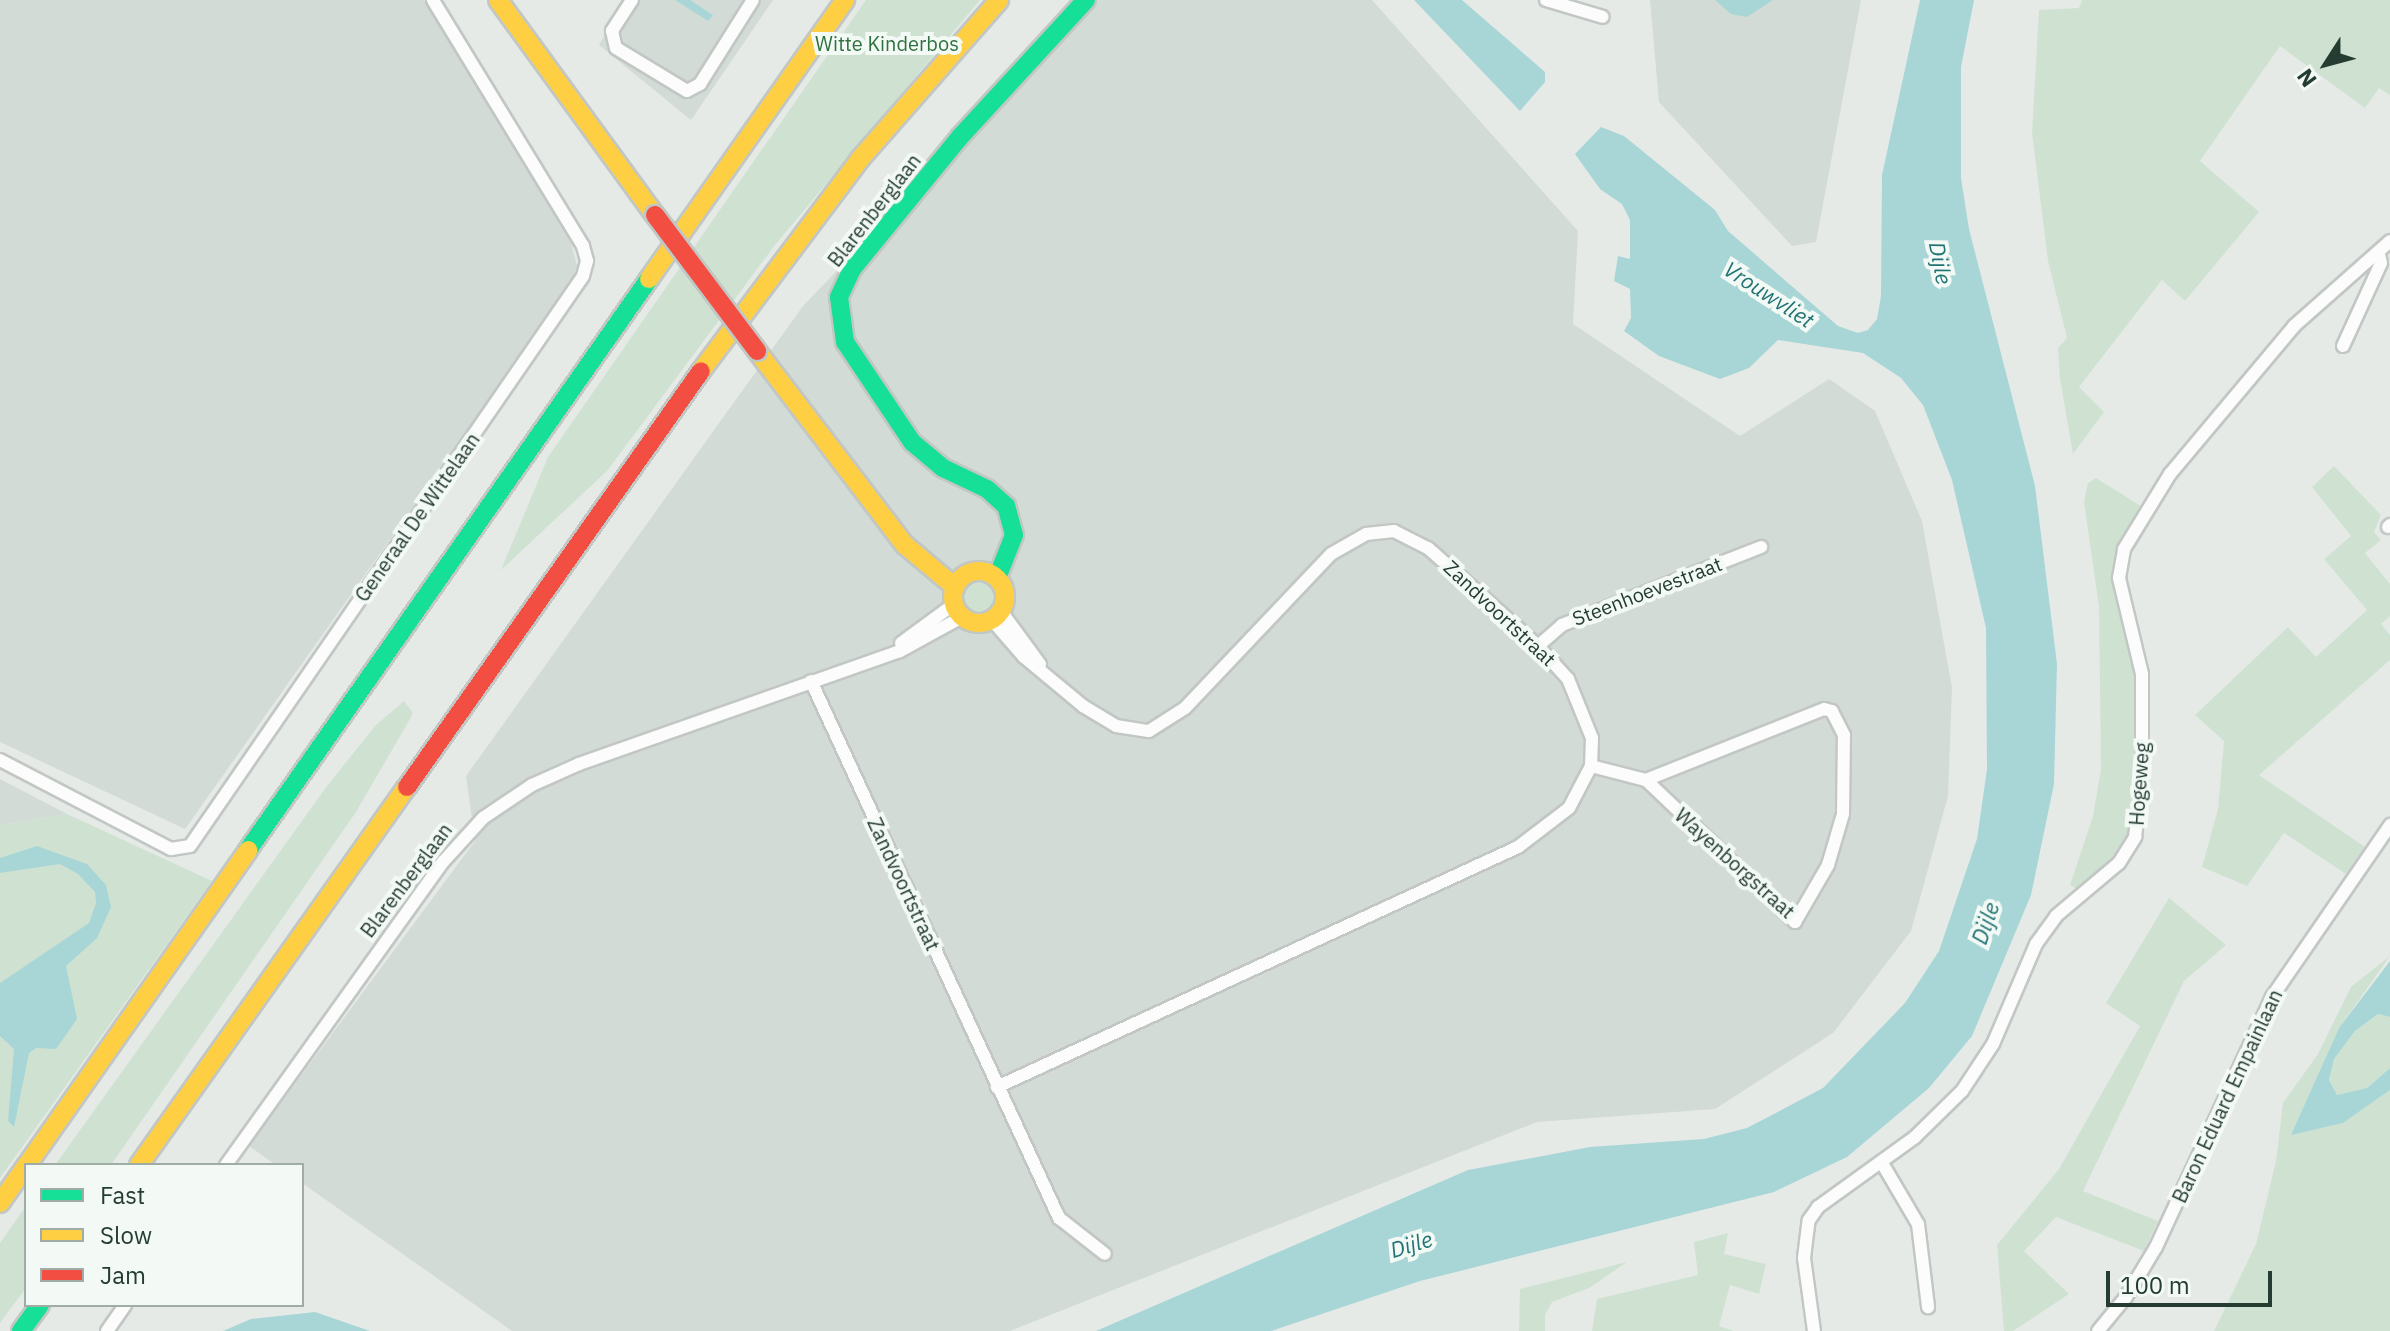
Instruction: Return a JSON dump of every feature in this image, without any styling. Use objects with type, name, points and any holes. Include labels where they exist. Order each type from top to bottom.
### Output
[{"type":"main road","points":[[498,0],[655,215],[891,525],[970,589],[1004,590],[996,616],[976,623],[970,589]]},
{"type":"main road","points":[[28,1163],[845,0]]},
{"type":"main road","points":[[140,1163],[757,292],[860,159],[999,0]]},
{"type":"main road","name":"Blarenberglaan","points":[[970,589],[1012,547],[1011,525],[1000,498],[926,456],[898,424],[841,333],[839,297],[852,269],[960,137],[1086,0]]},
{"type":"main road","points":[[0,1203],[24,1169]]},
{"type":"main road","points":[[21,1331],[39,1307]]},
{"type":"street","name":"Generaal De Wittelaan","points":[[0,760],[171,849],[190,846],[583,276],[587,261],[583,246],[433,0]]},
{"type":"street","points":[[632,0],[612,31],[616,48],[687,91],[700,84],[753,0]]},
{"type":"street","points":[[1546,0],[1603,17]]},
{"type":"street","name":"Hogeweg","points":[[1814,1331],[1804,1258],[1809,1220],[1818,1207],[1882,1163],[1962,1091],[1993,1044],[2036,944],[2056,916],[2119,863],[2135,837],[2142,794],[2142,674],[2119,578],[2124,549],[2170,474],[2300,318],[2379,254],[2390,241]]},
{"type":"street","name":"Hogeweg","points":[[2343,346],[2381,263],[2379,254]]},
{"type":"street","name":"Zandvoortstraat","points":[[996,616],[1044,670],[1083,706],[1116,726],[1149,731],[1167,723],[1331,554],[1348,541],[1381,530],[1405,534],[1428,548],[1538,646],[1568,679],[1586,714],[1591,766]]},
{"type":"street","name":"Steenhoevestraat","points":[[1538,646],[1562,625],[1761,547]]},
{"type":"street","name":"Blarenberglaan","points":[[227,1163],[443,862],[483,818],[532,785],[579,764],[881,656],[970,589]]},
{"type":"street","name":"Zandvoortstraat","points":[[811,681],[1059,1218],[1105,1254]]},
{"type":"street","name":"Wayenborgstraat","points":[[1591,766],[1646,780],[1795,922],[1828,865],[1843,814],[1844,735],[1832,711],[1824,709],[1646,780]]},
{"type":"street","points":[[997,1087],[1518,847],[1569,808],[1591,766]]},
{"type":"street","name":"Baron Eduard Empainlaan","points":[[2098,1331],[2149,1261],[2272,997],[2390,825]]},
{"type":"street","points":[[1882,1163],[1918,1224],[1928,1307]]},
{"type":"street","points":[[107,1331],[124,1307]]},
{"type":"shaded area","points":[[0,0],[424,0],[571,243],[577,266],[570,285],[185,829],[0,742]]},
{"type":"shaded area","points":[[625,0],[773,0],[691,120],[599,45]]},
{"type":"shaded area","points":[[1097,0],[1372,0],[1578,231],[1573,324],[1740,436],[1829,379],[1875,411],[1922,521],[1952,688],[1948,796],[1911,931],[1833,1033],[1715,1109],[1537,1122],[1010,1331],[512,1331],[304,1184],[304,1163],[273,1163],[249,1146],[475,841],[466,776],[803,306]]},
{"type":"shaded area","points":[[1650,0],[1861,0],[1816,242],[1792,246],[1659,102]]},
{"type":"shaded area","points":[[0,779],[67,814],[0,825]]},
{"type":"green space","name":"Witte Kinderbos","points":[[866,0],[980,0],[775,245],[607,471],[501,570],[548,457]]},
{"type":"green space","points":[[2082,0],[2390,0],[2390,95],[2379,88],[2365,108],[2280,46],[2200,161],[2259,212],[2185,301],[2162,280],[2079,387],[2104,412],[2073,454],[2058,348],[2067,338],[2048,261],[2032,133],[2039,10],[2079,8]]},
{"type":"green space","points":[[2334,466],[2381,515],[2374,532],[2381,540],[2365,553],[2390,584],[2390,616],[2381,624],[2390,635],[2390,660],[2259,775],[2365,847],[2346,874],[2284,833],[2247,886],[2202,867],[2218,809],[2224,741],[2195,715],[2288,627],[2316,657],[2367,610],[2324,559],[2351,536],[2312,487]]},
{"type":"green space","points":[[2096,478],[2144,508],[2120,551],[2138,662],[2136,808],[2125,850],[2080,891],[2070,885],[2093,816],[2101,769],[2099,607],[2084,502],[2088,483]]},
{"type":"green space","points":[[980,581],[991,586],[996,597],[991,608],[980,613],[969,608],[964,597],[969,586]]},
{"type":"green space","points":[[404,701],[413,713],[356,812],[112,1163],[56,1163],[327,786],[375,726]]},
{"type":"green space","points":[[67,814],[212,881],[0,1178],[0,825]]},
{"type":"green space","points":[[2169,898],[2226,945],[2184,981],[2083,1191],[2158,1221],[2144,1251],[2056,1217],[2024,1251],[2069,1294],[2013,1331],[2004,1331],[1997,1245],[2059,1169],[2140,1026],[2106,1003]]},
{"type":"green space","points":[[2390,956],[2339,1028],[2292,1134],[2343,1123],[2390,1090],[2390,1331],[2214,1331],[2256,1244],[2276,1161],[2283,1103],[2318,1054],[2351,987]]},
{"type":"green space","points":[[2378,1014],[2390,1017],[2390,1068],[2367,1088],[2337,1095],[2329,1080],[2334,1059],[2355,1031]]},
{"type":"green space","points":[[24,1209],[24,1291],[0,1323],[0,1243]]},
{"type":"green space","points":[[1728,1233],[1724,1254],[1766,1264],[1759,1294],[1730,1285],[1719,1326],[1734,1331],[1592,1331],[1597,1299],[1698,1275],[1694,1242]]},
{"type":"green space","points":[[1627,1262],[1589,1288],[1552,1302],[1545,1315],[1545,1331],[1519,1331],[1520,1289]]},
{"type":"water","points":[[675,0],[690,0],[713,15],[708,21]]},
{"type":"water","points":[[1414,0],[1462,0],[1545,72],[1545,82],[1520,111]]},
{"type":"water","points":[[1715,0],[1773,0],[1747,17],[1731,14]]},
{"type":"water","points":[[1920,0],[1974,0],[1961,67],[1961,178],[1969,229],[2035,486],[2057,664],[2054,784],[2031,895],[1972,1036],[1929,1088],[1847,1157],[1774,1192],[1420,1281],[1271,1331],[1096,1331],[1468,1170],[1590,1147],[1704,1139],[1747,1128],[1823,1088],[1905,1003],[1939,951],[1977,839],[1987,769],[1986,628],[1952,480],[1923,405],[1901,378],[1863,353],[1778,340],[1749,368],[1720,379],[1659,356],[1624,331],[1631,318],[1630,289],[1614,281],[1618,256],[1630,259],[1630,220],[1622,204],[1600,189],[1575,154],[1601,127],[1624,136],[1715,210],[1728,231],[1838,326],[1858,333],[1868,330],[1877,319],[1881,296],[1882,175]]},
{"type":"water","points":[[37,846],[87,864],[106,885],[111,907],[97,938],[66,966],[77,1019],[56,1049],[36,1048],[29,1053],[14,1127],[8,1121],[14,1049],[0,1036],[0,983],[89,923],[96,903],[95,892],[78,874],[60,864],[0,873],[0,858]]},
{"type":"water","points":[[2390,961],[2390,1017],[2378,1014],[2355,1031],[2334,1059],[2329,1080],[2337,1095],[2367,1088],[2390,1068],[2390,1090],[2343,1123],[2291,1135],[2339,1028]]},
{"type":"water","points":[[315,1312],[370,1331],[223,1331],[251,1319]]},
{"type":"traffic: fast","points":[[997,578],[1014,535],[1006,506],[987,489],[943,468],[912,442],[845,342],[839,297],[852,269],[960,137],[1086,0]]},
{"type":"traffic: fast","points":[[248,850],[649,279]]},
{"type":"traffic: fast","points":[[21,1331],[39,1307]]},
{"type":"traffic: slow","points":[[498,0],[655,215]]},
{"type":"traffic: slow","points":[[649,279],[845,0]]},
{"type":"traffic: slow","points":[[701,371],[860,159],[999,0]]},
{"type":"traffic: slow","points":[[757,351],[905,545],[955,587]]},
{"type":"traffic: slow","points":[[979,571],[997,579],[1005,597],[997,615],[979,623],[961,615],[953,597],[961,579],[979,571]]},
{"type":"traffic: slow","points":[[140,1163],[407,787]]},
{"type":"traffic: slow","points":[[28,1163],[248,850]]},
{"type":"traffic: slow","points":[[0,1203],[24,1169]]},
{"type":"traffic: jam","points":[[655,215],[757,351]]},
{"type":"traffic: jam","points":[[407,787],[701,371]]},
{"type":"water label","name":"Dijle","points":[[1941,263]]},
{"type":"water label","name":"Vrouwvliet","points":[[1769,294]]},
{"type":"water label","name":"Dijle","points":[[1985,923]]},
{"type":"water label","name":"Dijle","points":[[1411,1244]]}]
